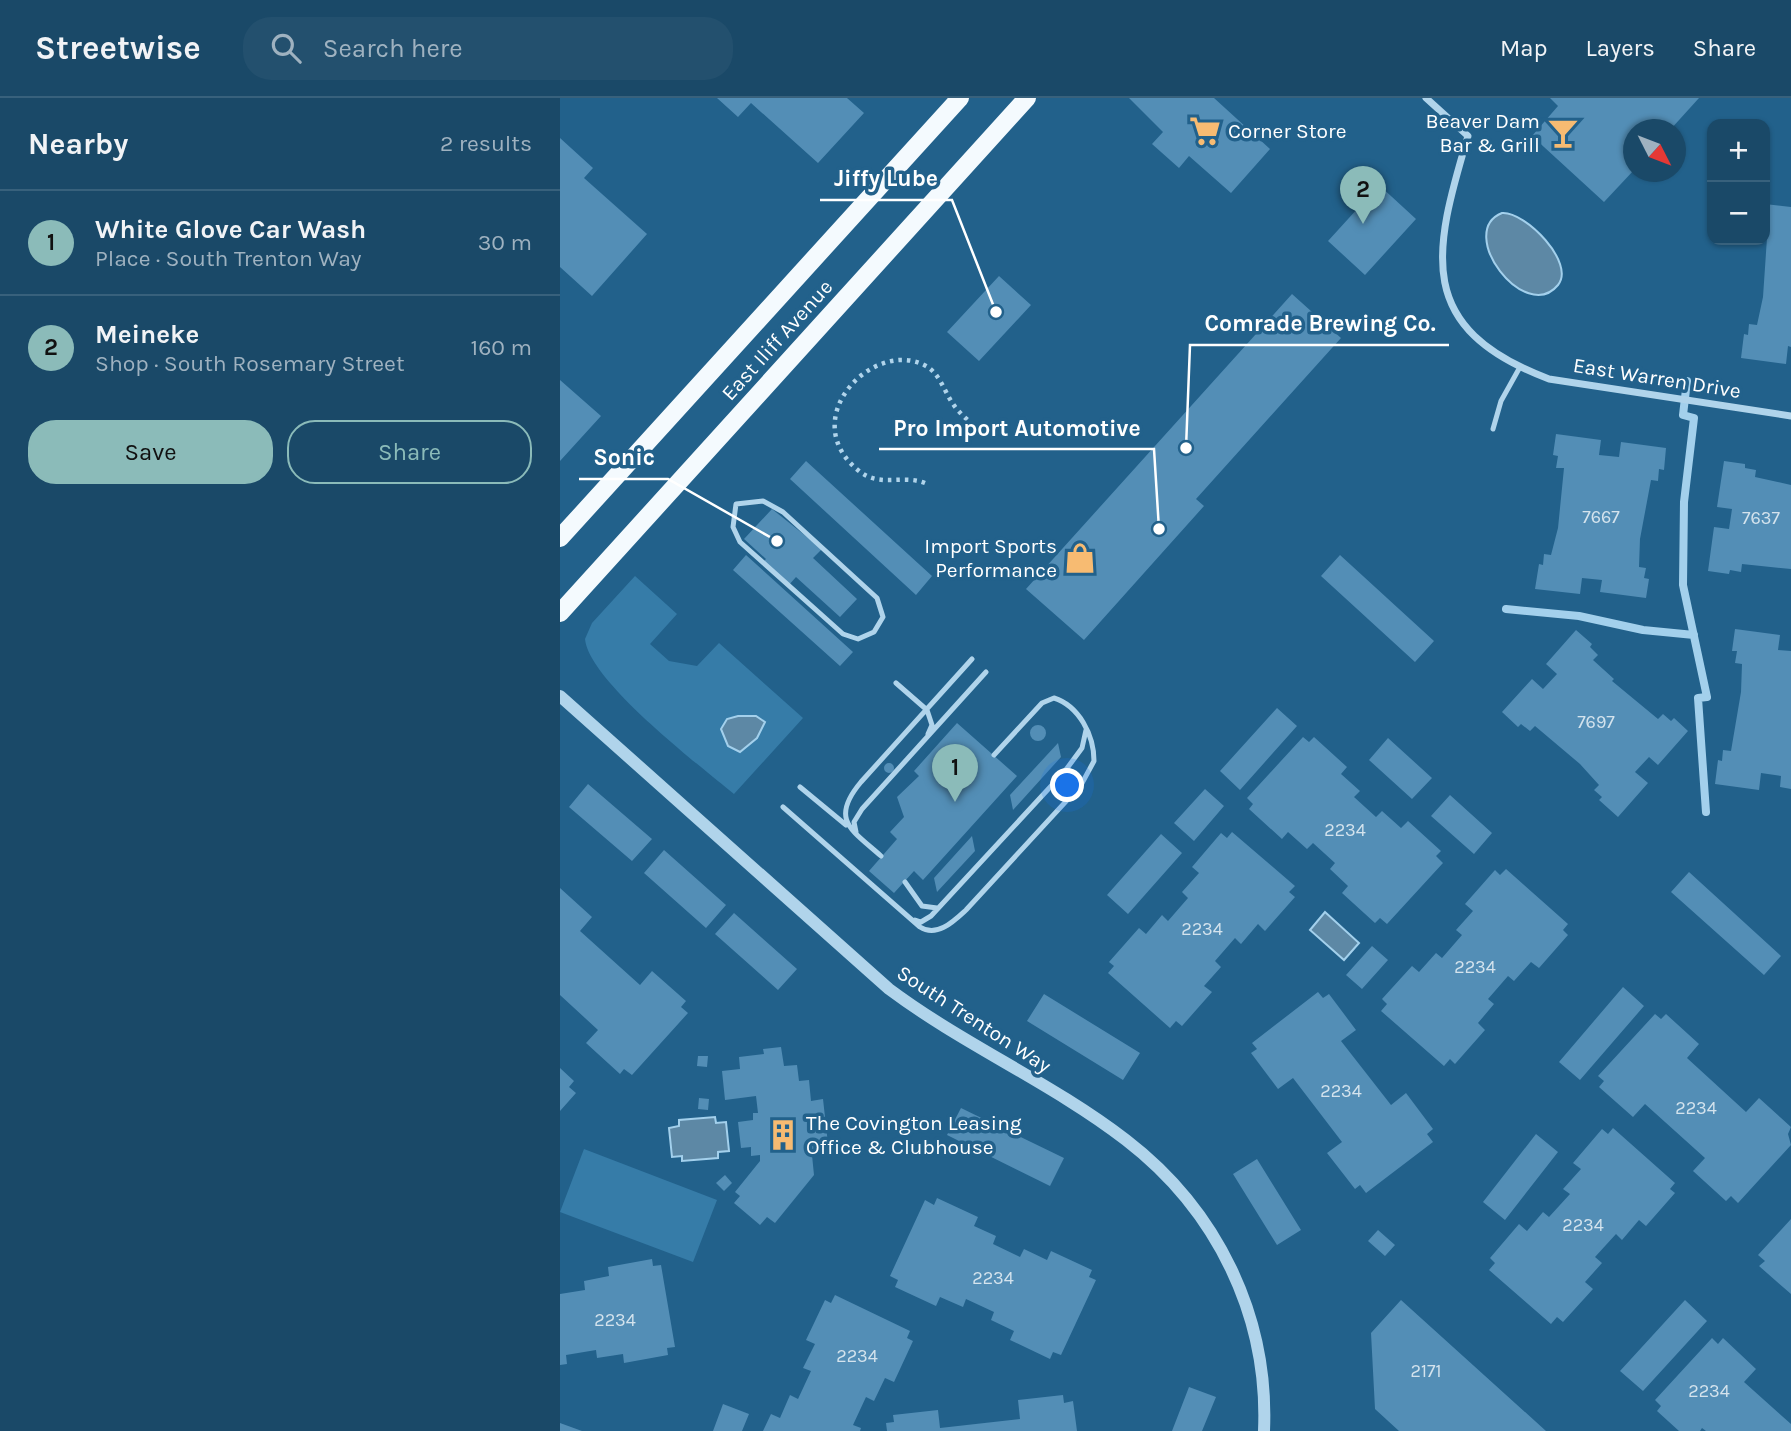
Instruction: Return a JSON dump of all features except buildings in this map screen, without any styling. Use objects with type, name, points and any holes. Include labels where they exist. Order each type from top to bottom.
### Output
[{"type":"main road","name":"East Iliff Avenue","points":[[560,538],[960,98]]},
{"type":"main road","name":"East Iliff Avenue","points":[[560,613],[1027,98]]},
{"type":"street","name":"East Warren Drive","points":[[1426,98],[1468,136],[1443,236],[1442,274],[1448,301],[1470,333],[1520,367],[1572,384],[1791,416]]},
{"type":"street","name":"South Trenton Way","points":[[560,696],[889,989],[943,1027],[1098,1120],[1164,1173],[1207,1224],[1242,1292],[1259,1362],[1264,1431]]},
{"type":"lane","points":[[1493,429],[1502,401],[1520,367]]},
{"type":"lane","points":[[762,501],[776,507],[870,590],[883,609],[879,626],[867,636],[850,638],[740,542],[733,527],[736,504],[762,501]]},
{"type":"lane","points":[[848,827],[844,813],[851,795],[972,659]]},
{"type":"lane","points":[[860,837],[854,826],[856,817],[986,672]]},
{"type":"lane","points":[[896,682],[927,710],[932,725],[925,740]]},
{"type":"lane","points":[[783,807],[908,918],[930,931],[951,923],[1055,814],[1081,785],[1093,766],[1093,748],[1085,724],[1065,704],[1048,699],[994,755]]},
{"type":"lane","points":[[908,918],[926,920],[940,907],[1065,771],[1082,748],[1087,736],[1085,724]]},
{"type":"lane","points":[[800,787],[881,856]]},
{"type":"lane","points":[[905,881],[922,906],[929,910],[940,907]]},
{"type":"path","points":[[925,483],[906,478],[885,481],[871,478],[859,471],[840,450],[834,434],[835,413],[844,393],[854,381],[890,362],[906,360],[919,363],[935,374],[951,402],[975,428]]},
{"type":"shaded area","points":[[1502,213],[1523,220],[1535,229],[1554,252],[1562,276],[1558,285],[1544,294],[1529,293],[1513,285],[1490,255],[1486,238],[1490,223]]},
{"type":"shaded area","points":[[635,576],[677,614],[650,644],[669,661],[697,666],[719,643],[803,718],[734,794],[625,699],[591,657],[585,639],[592,623]]},
{"type":"shaded area","points":[[756,716],[765,722],[757,738],[740,752],[728,746],[721,729],[727,719]]},
{"type":"shaded area","points":[[1325,912],[1359,943],[1344,960],[1310,930]]},
{"type":"shaded area","points":[[715,1117],[716,1123],[726,1122],[729,1151],[718,1152],[718,1158],[682,1161],[682,1156],[672,1157],[669,1128],[679,1126],[679,1120]]},
{"type":"shaded area","points":[[584,1149],[717,1200],[693,1262],[560,1212]]},
{"type":"waterway","points":[[1687,381],[1683,415],[1694,418],[1684,502],[1683,585],[1707,697],[1698,698],[1706,812]]},
{"type":"waterway","points":[[1506,609],[1579,616],[1643,630],[1694,635]]},
{"type":"place","name":"Corner Store","points":[[1205,131]]},
{"type":"place","name":"Beaver Dam Bar & Grill","points":[[1563,133]]},
{"type":"place","name":"Meineke","points":[[1363,224]]},
{"type":"place","name":"Jiffy Lube","points":[[996,312]]},
{"type":"place","name":"Comrade Brewing Co.","points":[[1186,448]]},
{"type":"place","name":"Pro Import Automotive","points":[[1159,529]]},
{"type":"place","name":"Sonic","points":[[777,541]]},
{"type":"place","name":"Import Sports Performance","points":[[1080,558]]},
{"type":"place","name":"White Glove Car Wash","points":[[955,802]]},
{"type":"place","name":"The Covington Leasing Office & Clubhouse","points":[[783,1135]]}]
